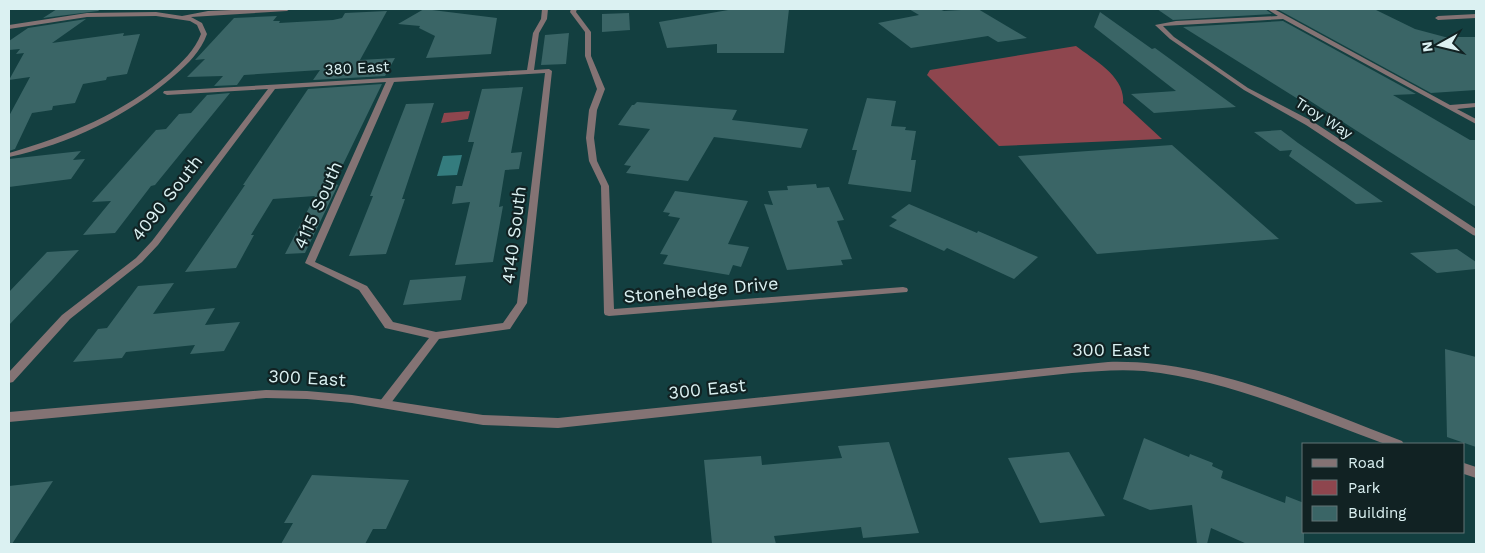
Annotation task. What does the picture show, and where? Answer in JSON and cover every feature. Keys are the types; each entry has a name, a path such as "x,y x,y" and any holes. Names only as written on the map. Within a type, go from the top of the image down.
{"street":[{"path":"9,27 87,15 128,13 182,17 208,13 287,9"},
{"path":"530,72 536,33 544,19 545,9"},
{"name":"Stonehedge Drive","path":"574,9 573,12 588,32 588,56 601,88 593,110 590,138 593,161 605,186 609,313 903,290"},
{"path":"1270,9 1476,122"},
{"path":"1438,18 1476,16"},
{"path":"9,155 48,143 91,126 130,107 151,92 194,52 203,40 204,34 200,24 182,17"},
{"name":"Troy Way","path":"1283,17 1176,23 1158,26 1172,38 1246,89 1309,123 1476,233"},
{"name":"380 East","path":"167,93 548,71"},
{"name":"4140 South","path":"436,336 506,326 522,303 548,71"},
{"name":"4115 South","path":"391,80 310,263 363,288 381,311 389,325 436,336"},
{"name":"4090 South","path":"9,379 66,317 88,297 139,260 155,243 273,87"},
{"path":"1448,107 1476,104"},
{"path":"384,404 436,336"},
{"name":"300 East","path":"9,417 266,394 307,395 384,404 483,420 558,423 1072,369 1144,367 1184,372 1248,390 1395,443"}],"green space":[{"path":"1076,46 1100,63 1114,77 1123,94 1123,103 1162,139 999,146 927,75 930,70"},
{"path":"470,111 468,119 441,123 444,113"}],"water":[{"path":"462,155 457,175 437,176 443,156"}],"building":[{"path":"57,9 101,9 98,11 43,18"},
{"path":"424,9 497,18 491,54 426,58 435,36 419,28 420,26 398,24"},
{"path":"734,9 789,9 784,53 717,53 717,44 667,48 659,22"},
{"path":"909,9 939,9 944,11 978,9 1027,38 998,42 988,36 911,48 878,23 919,15"},
{"path":"1157,9 1265,9 1272,14 1173,20"},
{"path":"1277,9 1374,9 1415,29 1445,37 1476,37 1476,90 1431,93"},
{"path":"387,11 360,60 395,58 385,76 313,80 320,70 244,75 237,85 214,86 223,76 187,77 205,59 195,60 234,18 277,16 273,21 280,21 279,23 333,20 342,18 345,13"},
{"path":"1100,12 1152,49 1155,48 1236,107 1154,113 1131,94 1176,91 1094,27"},
{"path":"629,13 630,30 602,32 602,14"},
{"path":"86,19 52,43 124,33 123,36 140,34 127,74 107,77 106,80 83,84 75,103 53,106 52,110 32,113 15,149 9,151 9,116 30,77 9,80 24,53 16,54 20,49 9,50 9,41 28,28"},
{"path":"1283,21 1416,94 1393,95 1470,140 1476,140 1476,207 1307,99 1298,99 1183,27"},
{"path":"569,33 566,64 541,65 545,35"},
{"path":"382,84 334,183 338,185 305,253 285,254 315,196 273,199 251,235 254,235 236,268 185,272 308,89"},
{"path":"523,87 511,153 522,152 519,169 505,170 499,207 503,206 493,262 455,265 470,202 452,204 456,186 462,186 474,142 468,142 482,89"},
{"path":"230,93 155,185 151,186 115,233 83,235 111,201 92,202 156,130 166,129 179,114 191,113 207,95"},
{"path":"867,98 896,101 891,126 906,127 905,130 916,131 911,160 916,160 911,192 848,184 857,150 852,150"},
{"path":"637,102 737,110 732,120 808,129 801,148 714,137 688,181 626,173 631,166 624,165 650,129 618,125 632,105"},
{"path":"434,103 386,254 349,256 406,104"},
{"path":"1281,130 1383,202 1356,204 1289,156 1292,150 1280,151 1254,132"},
{"path":"1172,145 1279,239 1097,254 1018,156"},
{"path":"81,151 73,160 85,159 71,179 9,187 9,159"},
{"path":"816,184 817,188 829,187 844,220 837,221 852,259 841,260 843,265 787,270 764,204 773,205 768,191 788,190 787,186"},
{"path":"675,191 748,201 728,244 749,247 741,267 733,265 729,275 663,264 668,255 660,254 680,218 668,216 670,213 663,212"},
{"path":"909,204 1038,257 1014,279 947,248 944,251 889,226 897,220 891,217"},
{"path":"1457,249 1476,262 1476,269 1437,273 1410,253"},
{"path":"79,250 9,325 9,292 47,252"},
{"path":"466,276 461,300 403,305 410,280"},
{"path":"174,283 153,314 215,308 205,325 240,322 224,351 190,354 195,345 126,352 122,358 73,362 98,329 107,328 138,286"},
{"path":"1445,349 1476,357 1476,447 1447,437"},
{"path":"1144,438 1189,457 1190,454 1213,463 1212,466 1223,471 1221,478 1285,503 1286,496 1302,502 1304,544 1247,544 1211,528 1207,544 1197,544 1192,505 1150,510 1123,499"},
{"path":"889,442 919,533 863,538 861,527 774,536 776,544 712,544 704,460 761,456 762,465 842,458 838,446"},
{"path":"1069,452 1105,516 1040,523 1008,458"},
{"path":"312,475 409,480 386,529 373,529 365,544 281,544 293,523 284,523"},
{"path":"53,481 12,544 9,544 9,486"}]}
